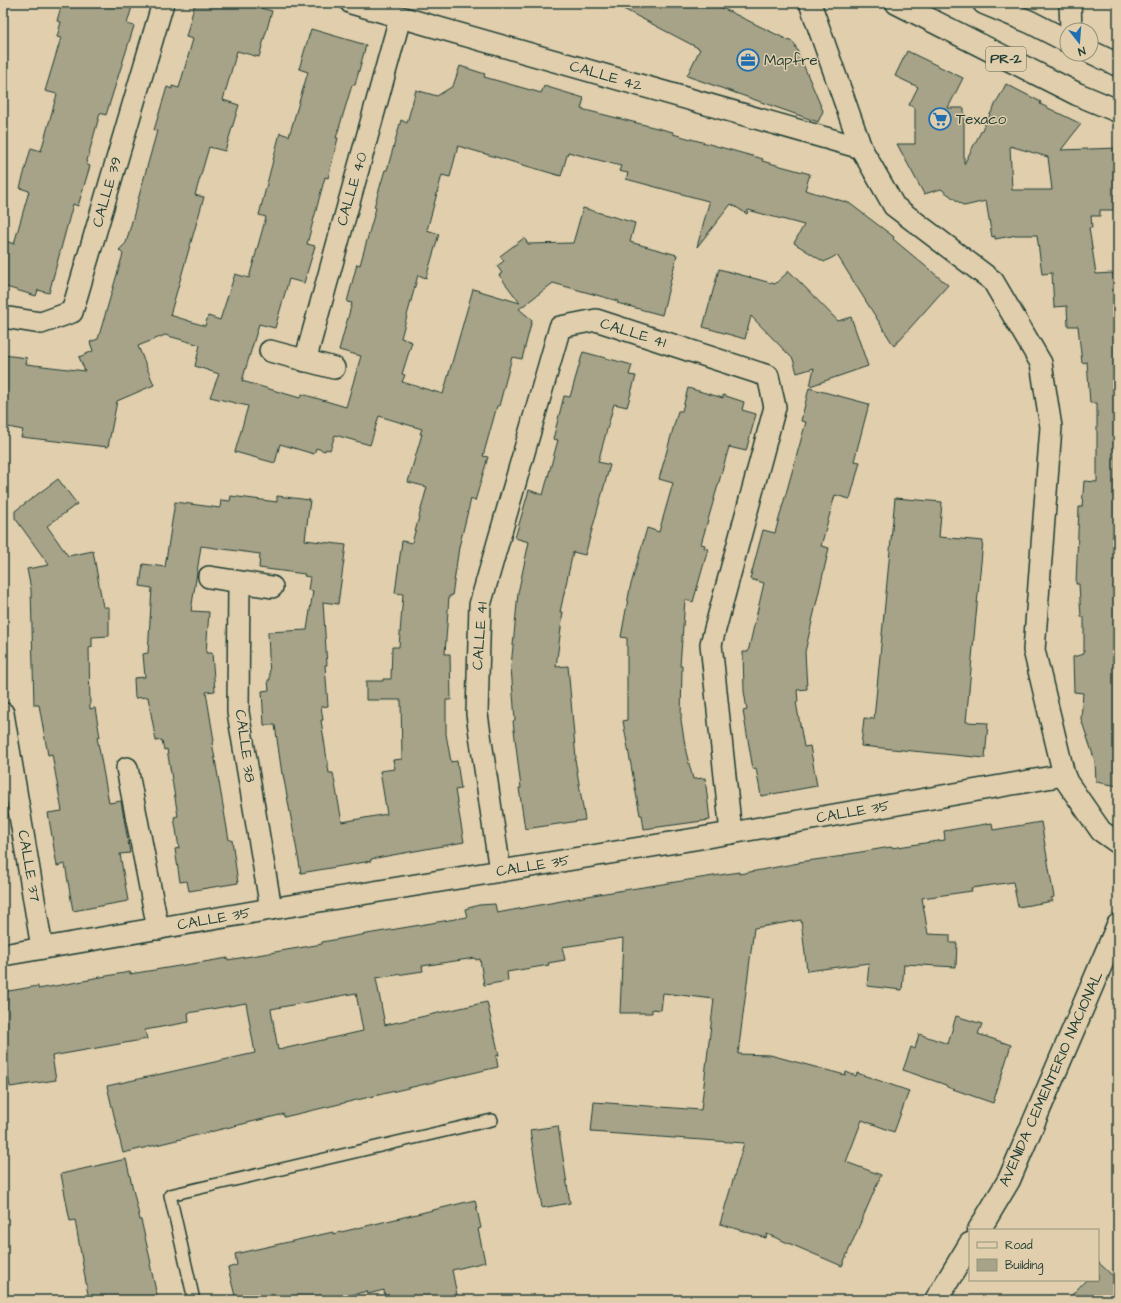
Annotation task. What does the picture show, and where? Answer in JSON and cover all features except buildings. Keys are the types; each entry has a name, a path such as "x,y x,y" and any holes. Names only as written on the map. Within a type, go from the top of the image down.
{"street":[{"name":"CALLE 39","path":"3,317 41,323 72,312 163,3"},
{"name":"CALLE 42","path":"351,3 861,148"},
{"path":"810,3 861,148 894,206 993,281 1041,362 1051,427 1034,650 1064,775 1067,782 1101,831 1118,843"},
{"name":"PR-2","path":"897,3 1077,94 1118,111"},
{"path":"984,3 1059,36"},
{"path":"1070,3 1070,22"},
{"name":"CALLE 40","path":"305,360 400,18"},
{"path":"1099,56 1118,65"},
{"name":"CALLE 41","path":"500,871 476,714 480,606 560,327 596,320 768,376 775,407 712,644 732,833"},
{"path":"270,351 334,368"},
{"path":"209,577 272,587"},
{"name":"CALLE 38","path":"239,582 238,712 271,909"},
{"name":"CALLE 37","path":"3,713 42,948"},
{"path":"127,768 158,929"},
{"name":"CALLE 35","path":"3,954 732,833 1064,775"},
{"name":"AVENIDA CEMENTERIO NACIONAL","path":"980,1229 1009,1180 1118,925"},
{"path":"936,1300 969,1246"}],"lane":[{"path":"194,1300 170,1195 492,1120"}],"place":[{"name":"Mapfre","path":"748,60"},
{"name":"Texaco","path":"940,119"}]}
